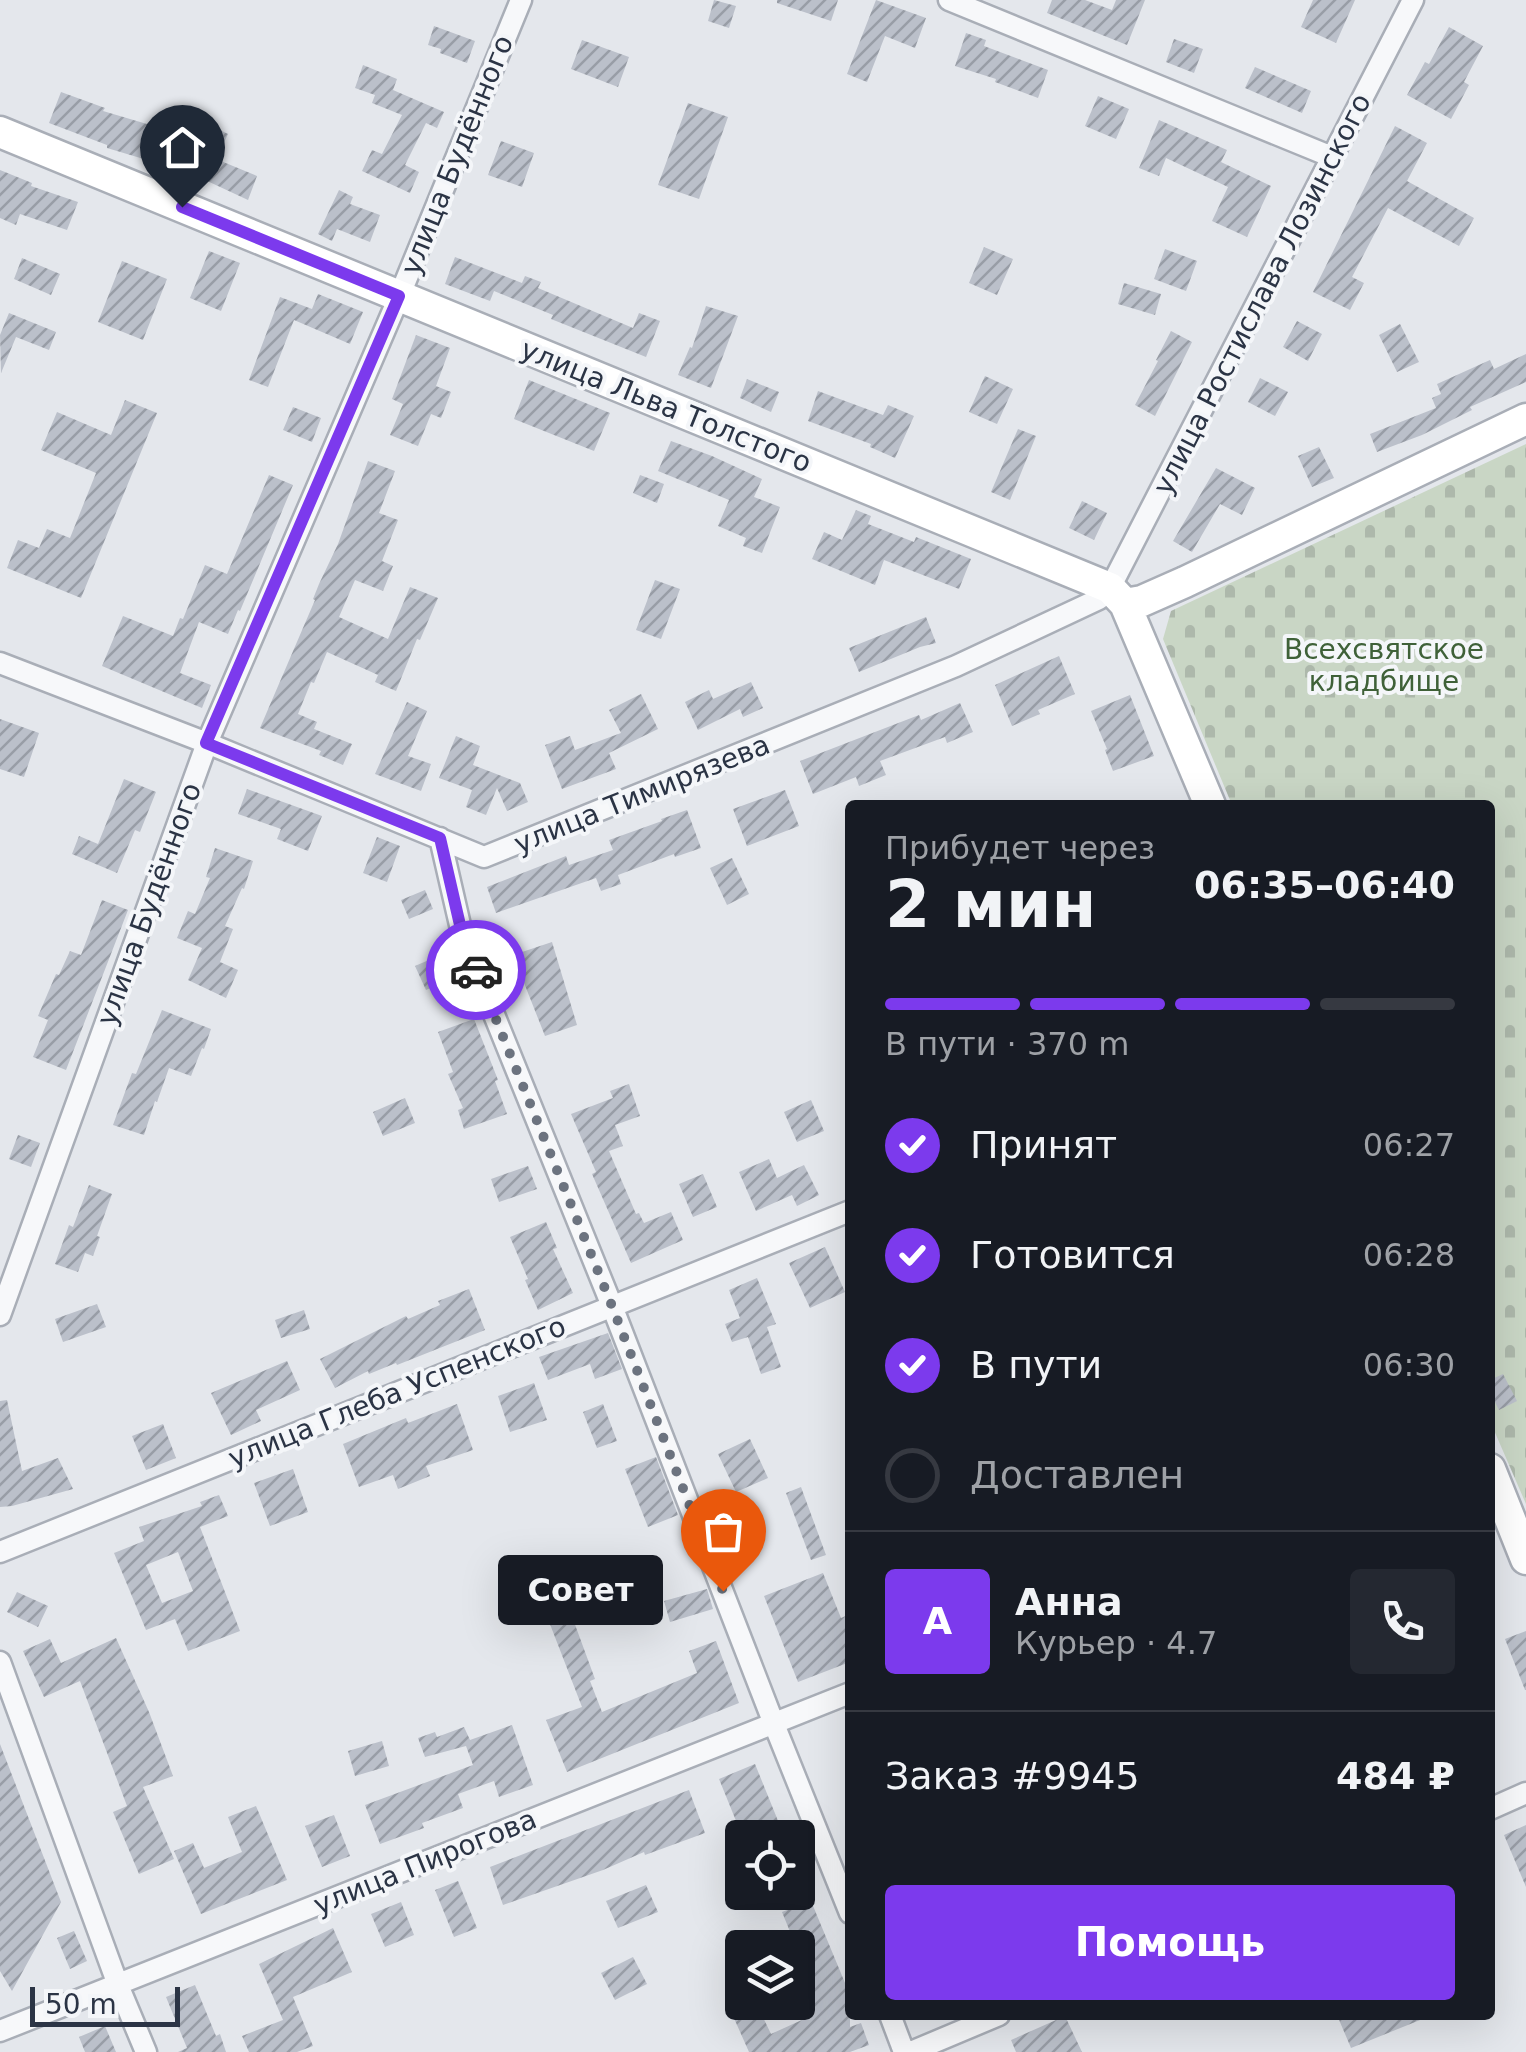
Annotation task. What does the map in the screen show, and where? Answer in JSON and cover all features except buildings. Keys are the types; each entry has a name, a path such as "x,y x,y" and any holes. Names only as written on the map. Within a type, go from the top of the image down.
{"street":[{"name":"улица Будённого","path":"0,1315 206,743 399,296 521,0"},
{"path":"950,0 1332,158"},
{"name":"улица Ростислава Лозинского","path":"1117,596 1413,0"},
{"name":"улица Льва Толстого","path":"0,132 1117,596"},
{"name":"улица Тимирязева","path":"0,662 484,857 956,666 1100,598 1117,596 1142,601 1526,419"},
{"path":"1117,596 1208,800"},
{"path":"440,838 463,938 845,1901"},
{"name":"улица Глеба Успенского","path":"0,1552 845,1213"},
{"path":"1495,1482 1526,1559"},
{"path":"0,1662 146,2052"},
{"name":"улица Пирогова","path":"0,2031 845,1695"},
{"path":"1495,1806 1526,1794"},
{"path":"892,2020 908,2052 987,2020"}],"green space":[{"name":"Всехсвятское кладбище","path":"1526,444 1526,1504 1495,1433 1495,800 1230,800 1163,639 1171,611"}],"way so far":[{"path":"476,970 723,1591"}],"place":[{"name":"Совет","path":"723,1591"}],"route":[{"path":"182,207 399,296 206,743 440,838 463,938 476,970"}]}
